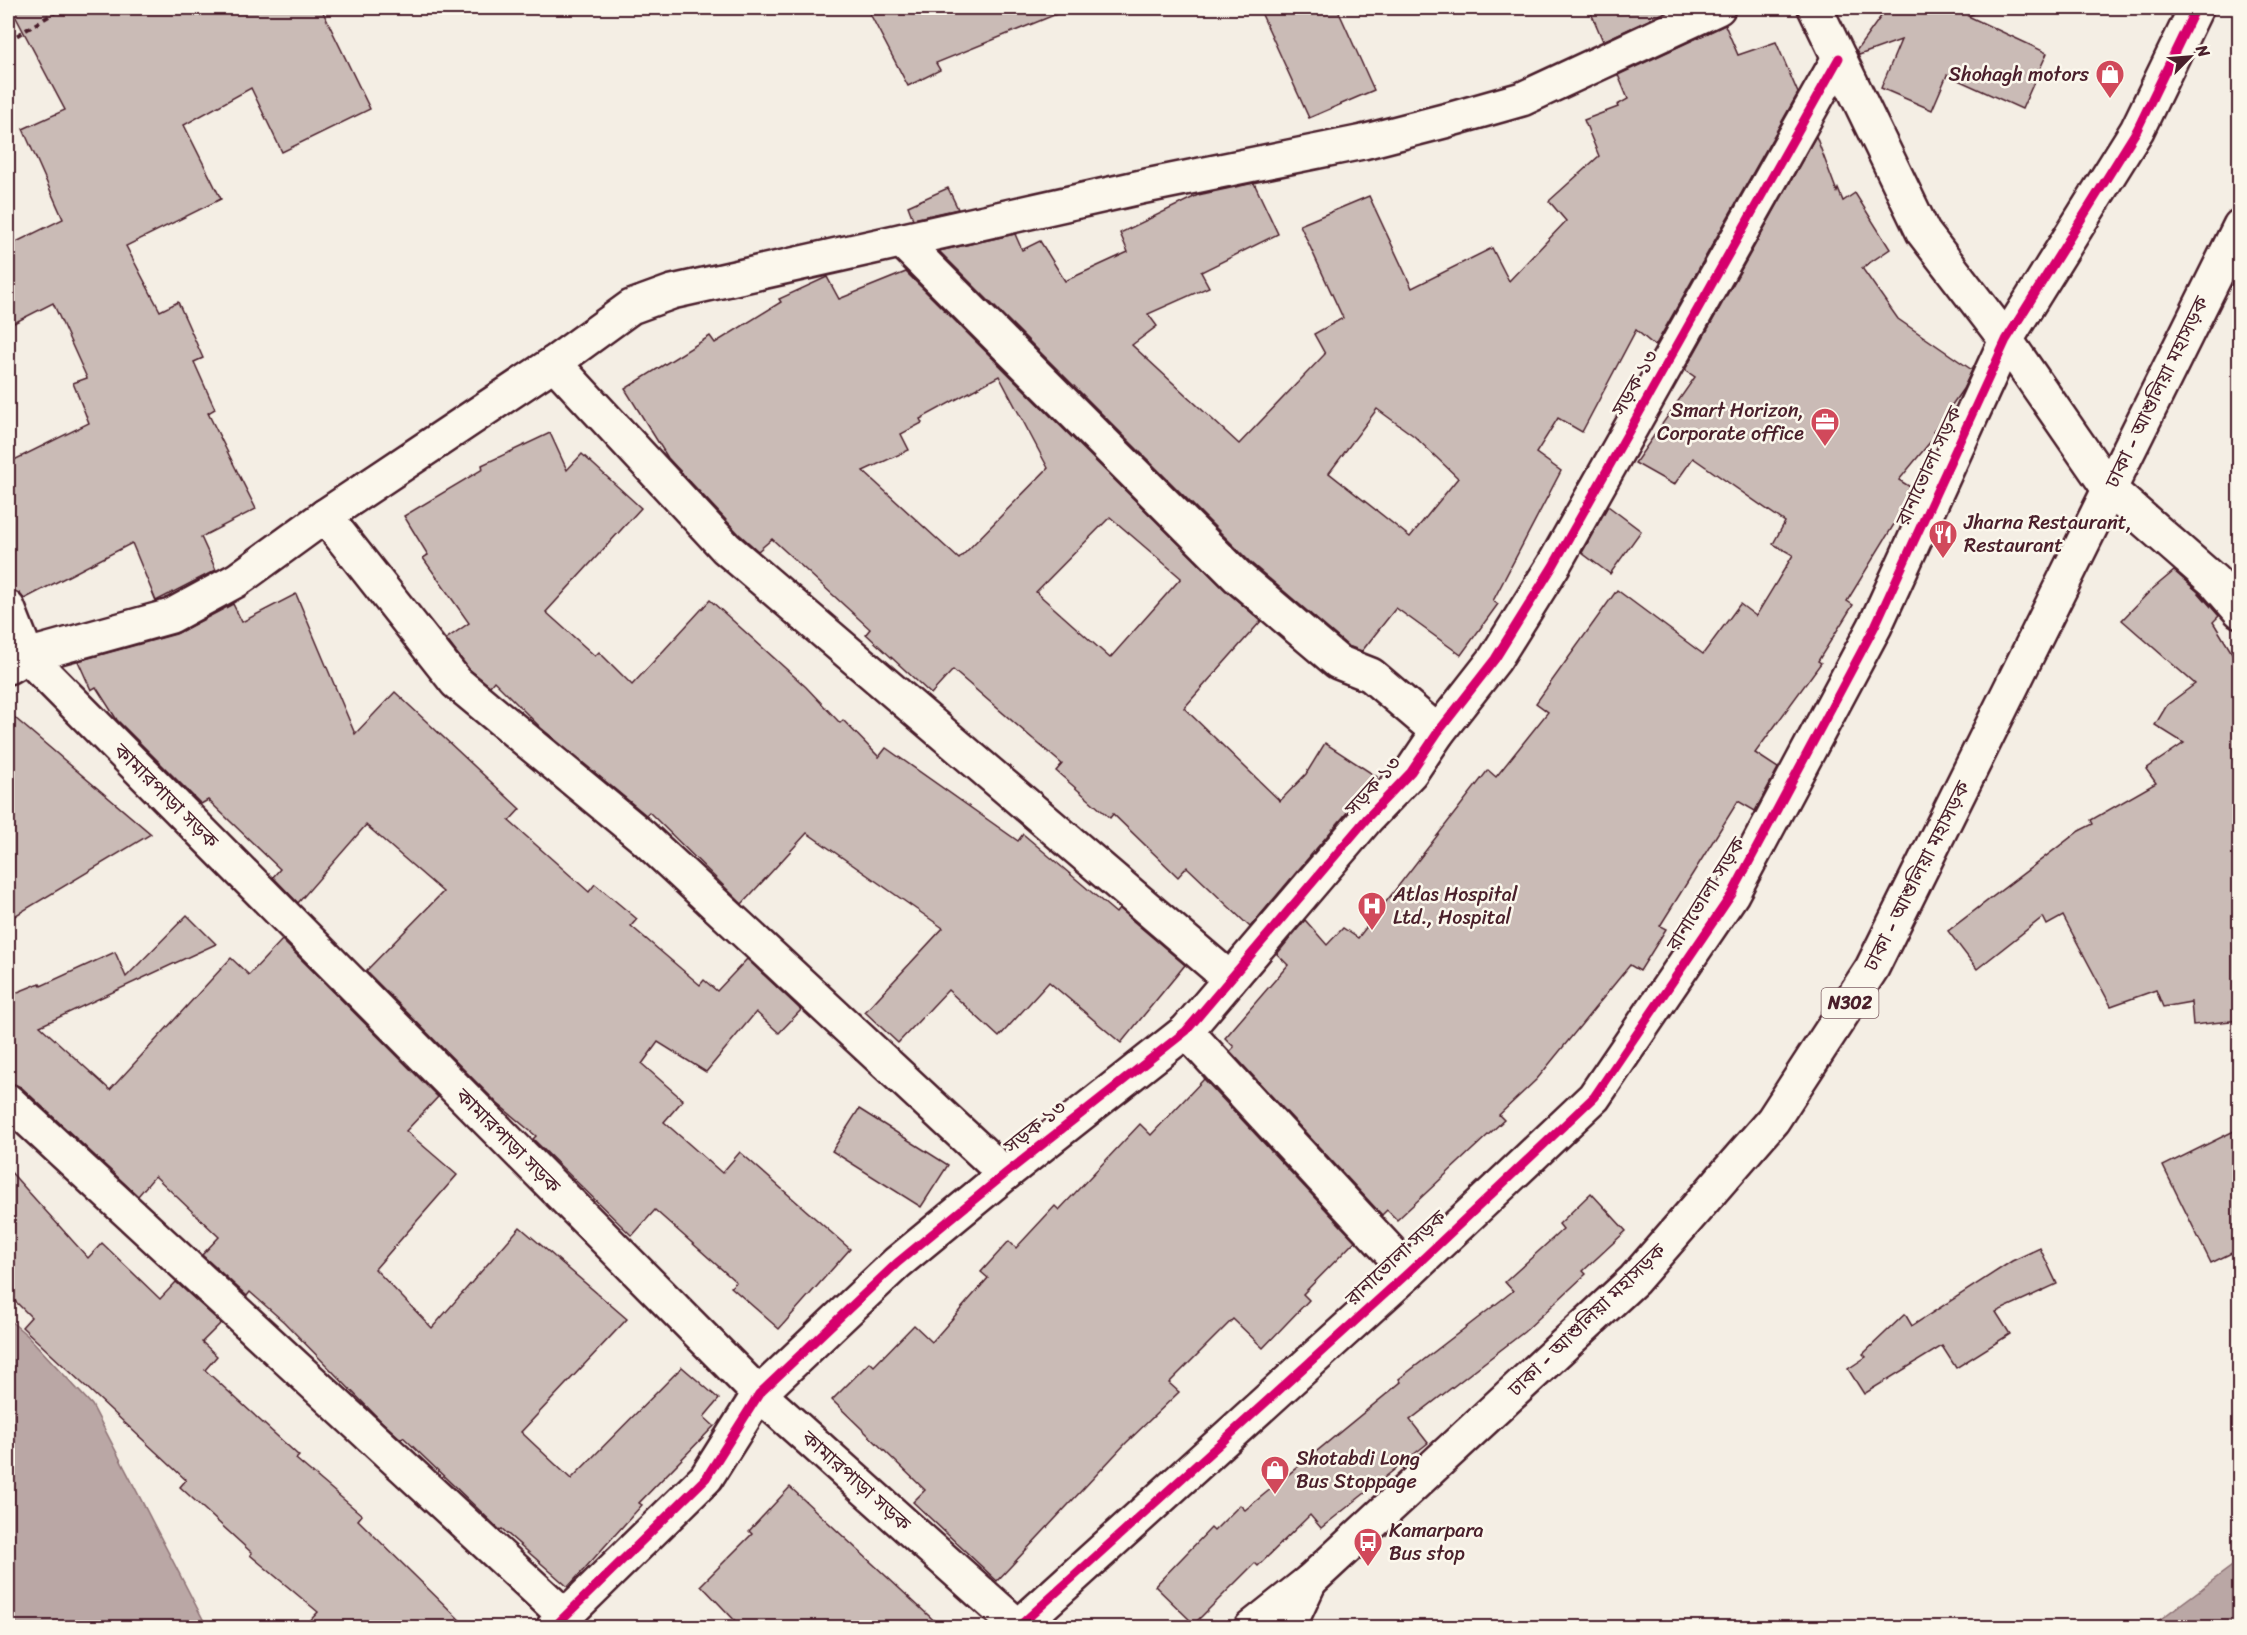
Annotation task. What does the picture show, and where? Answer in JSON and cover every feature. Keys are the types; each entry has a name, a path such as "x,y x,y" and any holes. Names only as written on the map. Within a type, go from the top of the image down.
{"main road":[{"path":"8,608 17,661 171,616 237,580 326,516 554,363 631,308 672,292 1363,142 1522,99 1718,8"},
{"path":"1815,8 1923,232 2006,340 2109,489 2214,581 2240,611"},
{"name":"রানাভোলা সড়ক","path":"1018,1627 1409,1272 1594,1097 1731,894 1875,626 2006,340 2137,130 2196,8"},
{"name":"সড়ক ১৩","path":"559,1622 706,1478 759,1394 897,1263 1186,1031 1368,817 1411,772 1438,732 1495,659 1553,566 1839,58"},
{"name":"ঢাকা - আশুলিয়া মহাসড়ক","path":"1251,1628 1310,1581 1634,1280 1773,1120 1872,968 2240,226"},
{"path":"902,241 1238,577 1338,662 1371,675 1438,732"},
{"path":"554,363 726,548 1230,979"},
{"path":"326,516 456,682 643,837 1005,1174"},
{"name":"কামারপাড়া সড়ক","path":"17,661 759,1394 1018,1627"},
{"path":"1186,1031 1409,1272"},
{"path":"8,1101 559,1622"},
{"path":"1288,1628 1310,1581"}],"path":[{"path":"8,41 62,8"}],"shaded area":[{"path":"8,1319 28,1336 92,1405 207,1627 8,1627"},
{"path":"2239,1561 2239,1627 2150,1627"}],"building":[{"path":"11,8 321,8 370,109 282,152 251,88 184,125 221,199 126,246 160,311 178,302 203,358 194,362 215,409 208,413 256,509 201,537 216,570 156,601 132,543 24,599 19,593 8,590 8,463 89,423 73,383 87,378 53,303 8,326 8,246 63,219 23,129 65,110"},
{"path":"867,8 1069,9 936,63 940,70 908,86"},
{"path":"1259,8 1337,8 1374,90 1309,118"},
{"path":"1589,8 1675,8 1603,41"},
{"path":"1887,8 1978,8 1978,12 1968,16 2047,53 2022,109 1947,75 1932,110 1881,88 1901,40 1859,55 1856,51"},
{"path":"1725,25 1738,55 1776,42 1798,93 1655,346 1636,330 1582,432 1558,418 1536,453 1561,471 1493,601 1498,604 1461,655 1396,608 1362,651 1348,646 1251,563 939,251 1015,234 1022,250 1040,241 1065,281 1128,252 1120,233 1198,195 1254,183 1278,234 1201,272 1209,287 1148,314 1157,326 1132,345 1239,444 1325,354 1314,334 1343,318 1300,225 1369,196 1412,288 1492,248 1509,281 1566,221 1549,201 1599,156 1584,120 1618,107 1617,105 1628,99 1618,75","holes":["1377,409 1414,436 1458,478 1410,537 1329,473"]},
{"path":"1816,136 1837,192 1838,189 1843,201 1855,193 1890,249 1862,268 1898,319 1972,370 1963,389 1933,432 1936,435 1899,480 1915,490 1847,601 1853,605 1818,661 1821,663 1755,753 1778,768 1755,811 1738,801 1660,926 1666,929 1640,971 1630,965 1537,1079 1499,1115 1504,1120 1397,1220 1387,1210 1382,1215 1230,1051 1234,1047 1225,1038 1288,965 1277,954 1305,920 1327,945 1343,928 1358,938 1488,770 1496,777 1548,712 1536,703 1617,590 1703,654 1740,604 1756,616 1793,555 1773,544 1785,522 1693,458 1674,485 1635,463 1695,377 1685,370"},
{"path":"948,188 958,209 913,219 908,206"},
{"path":"906,272 1225,590 1261,621 1184,708 1280,801 1306,774 1325,743 1377,777 1250,927 1187,867 1178,877 1113,814 1110,818 1056,771 1062,764 953,670 931,694 866,634 870,629 772,539 758,551 739,534 668,458 625,389 710,336 715,343 781,302 779,299 827,277 839,299","holes":["999,376 1048,468 959,559 863,471 909,450 901,434 922,423 920,419","1110,517 1181,578 1110,658 1036,592"]},
{"path":"550,433 567,470 582,454 641,508 546,612 595,656 599,652 632,685 710,600 806,687 840,723 843,720 879,757 886,748 1018,841 1023,834 1116,913 1119,909 1185,965 1121,1043 1049,982 999,1037 948,990 898,1043 865,1012 943,928 807,833 742,904 649,812 646,815 541,728 494,681 490,686 469,669 446,639 469,623 423,558 428,555 404,516 483,469 482,465"},
{"path":"1608,506 1641,531 1610,574 1582,553"},
{"path":"2174,571 2198,592 2219,616 2213,622 2240,666 2240,1020 2193,1025 2191,1002 2163,1007 2156,990 2111,1006 2063,916 2047,925 2043,917 1977,969 1948,931 2079,831 2093,824 2091,820 2156,783 2146,769 2184,743 2155,725 2167,705 2195,684 2122,620 2150,591"},
{"path":"296,594 355,734 395,692 520,809 509,821 589,892 595,884 637,919 631,926 700,985 704,980 717,991 747,959 801,1010 779,1033 756,1012 706,1072 658,1042 642,1064 683,1100 664,1122 722,1173 740,1152 850,1249 779,1329 731,1287 736,1282 655,1210 632,1236 533,1139 536,1136 498,1104 366,971 443,892 366,825 298,903 273,877 280,869 208,800 201,804 117,720 96,687 91,690 78,661 176,634 233,604 242,622"},
{"path":"8,712 151,834 8,920"},
{"path":"187,915 216,944 40,1026 110,1090 231,958 249,975 282,940 438,1097 406,1131 457,1175 375,1269 432,1328 520,1227 627,1319 521,1432 571,1479 682,1367 719,1399 704,1417 714,1426 639,1503 642,1505 568,1587 502,1529 500,1530 403,1437 401,1439 382,1422 284,1322 250,1292 247,1296 202,1255 219,1237 155,1176 138,1196 21,1087 8,1083 8,996 40,983 41,986 115,952 126,977"},
{"path":"1204,1079 1355,1241 1303,1294 1309,1300 1263,1348 1233,1319 1169,1383 1179,1392 1126,1443 997,1581 913,1502 925,1490 832,1400 870,1362 874,1366 914,1325 932,1342 988,1278 981,1272 1009,1241 1016,1248 1055,1206 1059,1210 1140,1124 1151,1135"},
{"path":"859,1109 948,1165 921,1207 832,1151"},
{"path":"2240,1128 2240,1249 2211,1263 2163,1166"},
{"path":"8,1169 88,1258 102,1243 160,1299 176,1282 221,1323 202,1342 217,1356 205,1370 299,1456 296,1459 362,1515 358,1520 468,1628 303,1628 318,1612 250,1555 252,1553 180,1487 186,1480 22,1327 31,1317 8,1294"},
{"path":"1591,1193 1626,1231 1583,1271 1586,1274 1524,1332 1410,1420 1428,1443 1321,1528 1310,1515 1258,1566 1255,1563 1194,1624 1155,1586 1211,1528 1214,1531 1240,1505 1245,1510 1401,1382 1399,1379 1513,1291 1505,1282 1563,1229 1559,1224"},
{"path":"2040,1248 2057,1284 1996,1312 2010,1334 1956,1368 1942,1346 1864,1394 1848,1369 1866,1357 1863,1354 1905,1314 1912,1326 2012,1261"},
{"path":"790,1487 942,1628 742,1628 701,1585 752,1534 749,1531"}],"cycle path":[{"path":"1017,1628 1409,1272 1594,1097 1732,894 1875,626 2006,340 2137,130 2196,8"},
{"path":"553,1628 706,1478 759,1394 897,1263 1186,1031 1368,817 1411,772 1438,732 1495,659 1553,566 1839,58"}],"place":[{"name":"Shohagh motors","path":"2110,100"},
{"name":"Smart Horizon, Corporate office","path":"1825,448"},
{"name":"Jharna Restaurant, Restaurant","path":"1943,560"},
{"name":"Atlas Hospital Ltd., Hospital","path":"1372,932"},
{"name":"Shotabdi Long Bus Stoppage","path":"1275,1496"},
{"name":"Kamarpara Bus stop","path":"1368,1568"}]}
